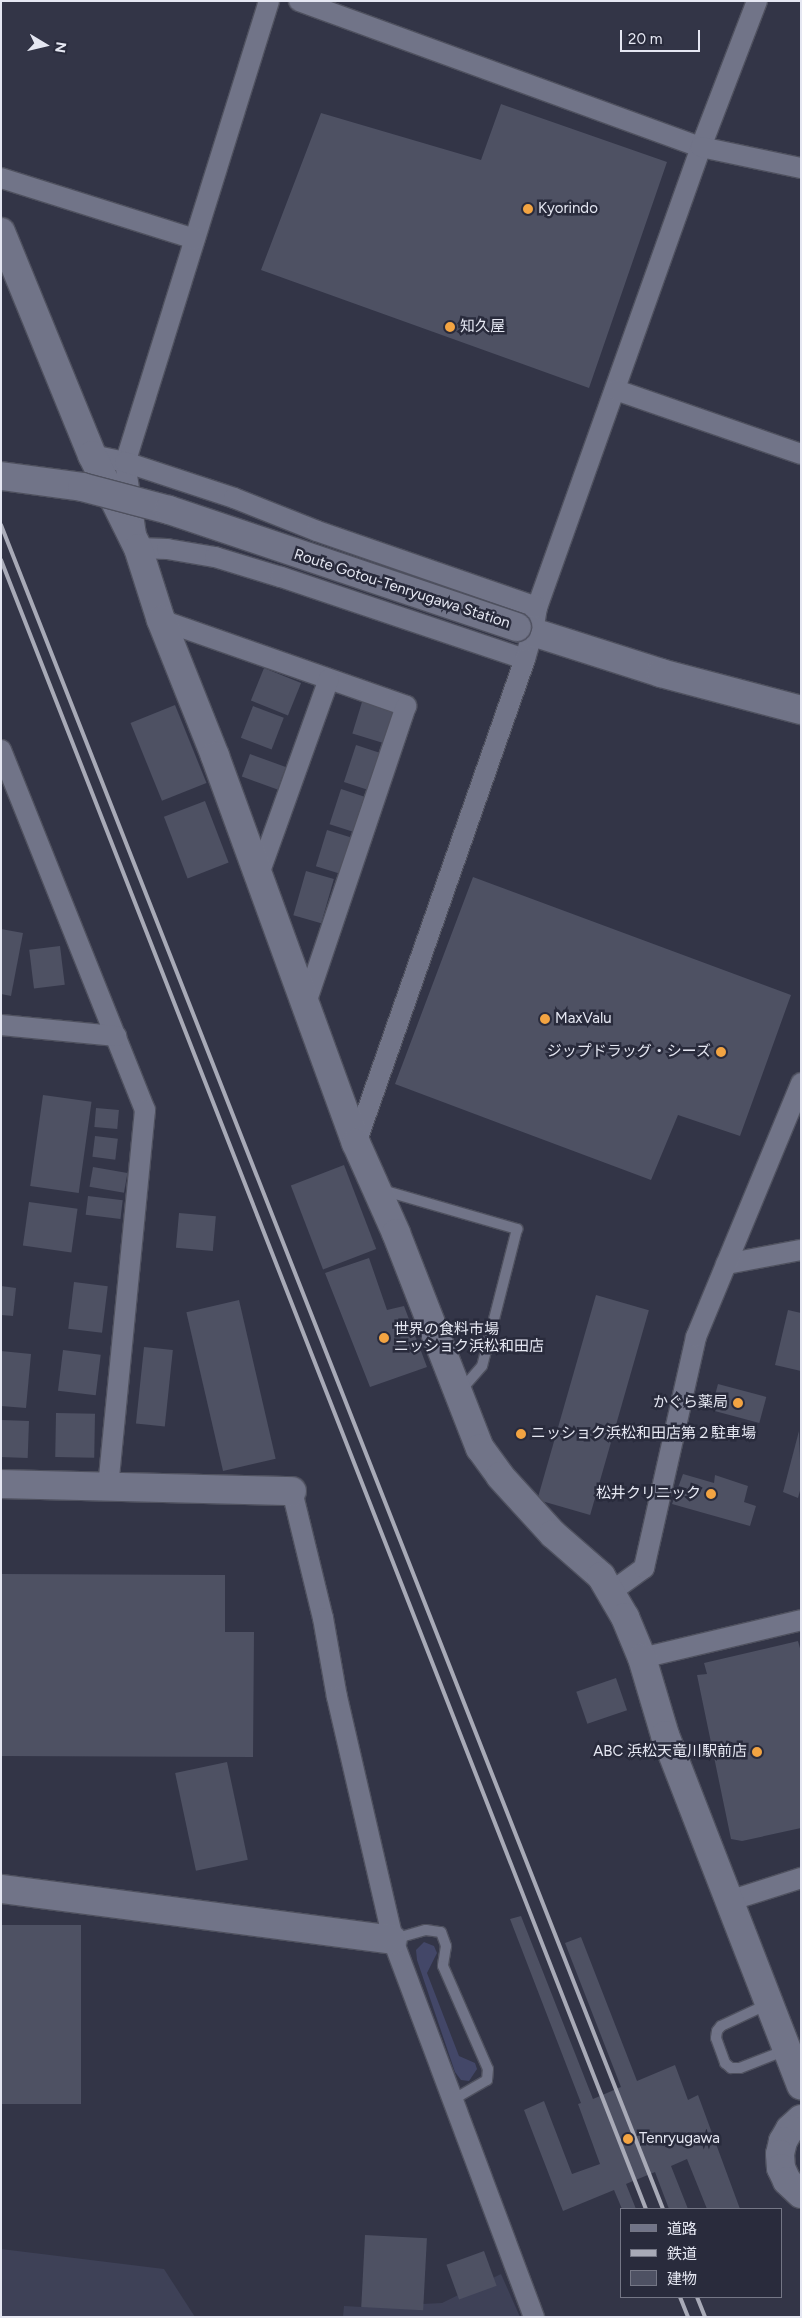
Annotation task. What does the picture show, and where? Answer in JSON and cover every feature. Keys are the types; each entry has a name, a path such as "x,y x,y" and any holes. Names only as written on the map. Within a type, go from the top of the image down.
{"street":[{"path":"138,548 125,462 269,1"},
{"path":"299,1 701,147 801,168"},
{"path":"356,1143 525,659 529,621 616,390 701,147 757,1"},
{"path":"1,178 195,239"},
{"path":"1,232 92,455 138,548 161,620 215,756 356,1143 396,1232 480,1448 500,1476 553,1534 601,1576 611,1592 642,1658 665,1735 801,2086"},
{"path":"616,390 801,454"},
{"path":"92,455 125,462 234,498 529,621"},
{"name":"Route Gotou-Tenryugawa Station","path":"1,476 82,487 169,510 529,621 662,674 801,710"},
{"path":"138,548 167,549 215,557 281,577 525,659"},
{"path":"161,620 406,706 306,1004"},
{"path":"258,877 329,679"},
{"path":"1,750 145,1110 108,1488"},
{"path":"1,1025 116,1036"},
{"path":"611,1592 644,1568 696,1337 801,1083"},
{"path":"726,1264 801,1250"},
{"path":"1,1484 292,1491 323,1618 341,1717 392,1940 534,2317"},
{"path":"642,1658 801,1620"},
{"path":"729,1901 801,1878"},
{"path":"1,1889 392,1940"},
{"path":"801,2119 790,2129 783,2141 780,2154 781,2168 787,2181 801,2194"}],"lane":[{"path":"376,1189 517,1229 482,1366 458,1392"},
{"path":"392,1940 426,1930 441,1932 446,1946 443,1966 488,2070 487,2080 453,2100"},
{"path":"769,2003 721,2026 717,2030 716,2038 726,2063 731,2068 740,2068 787,2050"}],"shaded area":[{"path":"424,1942 434,1946 437,1953 427,1973 459,2056 475,2063 477,2069 469,2081 461,2080 455,2072 417,1960 416,1950"},
{"path":"1,2249 164,2269 195,2317 1,2317"},
{"path":"501,2274 520,2317 343,2317 344,2306 362,2307 442,2303"}],"building":[{"path":"501,104 667,162 589,388 261,270 321,113 481,160"},
{"path":"264,668 301,683 288,715 251,700"},
{"path":"362,702 395,712 385,743 352,734"},
{"path":"175,705 206,783 162,801 130,723"},
{"path":"253,706 284,718 272,750 241,738"},
{"path":"356,745 383,754 371,791 344,782"},
{"path":"250,754 286,767 277,790 242,777"},
{"path":"341,789 368,798 356,833 330,824"},
{"path":"205,801 229,863 188,878 164,817"},
{"path":"327,830 353,838 342,874 316,866"},
{"path":"306,871 334,879 321,923 293,915"},
{"path":"473,877 791,995 740,1136 678,1115 651,1180 395,1084"},
{"path":"1,929 23,933 11,996 1,994"},
{"path":"60,946 65,985 34,988 29,950"},
{"path":"43,1095 92,1102 79,1193 30,1186"},
{"path":"96,1108 119,1110 117,1129 94,1127"},
{"path":"95,1136 118,1139 115,1160 92,1157"},
{"path":"344,1165 376,1249 323,1269 291,1185"},
{"path":"93,1167 127,1173 124,1193 90,1187"},
{"path":"88,1196 123,1200 120,1219 86,1215"},
{"path":"29,1202 78,1209 71,1252 23,1246"},
{"path":"179,1213 216,1216 213,1251 176,1248"},
{"name":"世界の食料市場 ニッショク浜松和田店","path":"369,1258 387,1310 404,1306 427,1367 370,1387 325,1273"},
{"path":"74,1282 108,1286 102,1333 68,1329"},
{"path":"1,1286 16,1288 13,1316 1,1315"},
{"path":"596,1295 649,1310 590,1515 537,1500"},
{"path":"239,1300 276,1459 223,1471 186,1312"},
{"path":"788,1310 801,1313 801,1371 775,1365"},
{"path":"144,1347 173,1350 165,1427 136,1424"},
{"path":"63,1350 101,1355 96,1395 58,1391"},
{"path":"1,1351 31,1354 26,1408 1,1406"},
{"name":"かぐら薬局","path":"718,1384 766,1397 759,1423 711,1410"},
{"path":"56,1413 95,1414 94,1458 55,1457"},
{"path":"1,1420 29,1421 28,1458 1,1457"},
{"path":"799,1431 801,1487 798,1498 783,1492"},
{"name":"松井クリニック","path":"683,1474 714,1483 715,1475 748,1486 744,1502 756,1506 750,1526 672,1504"},
{"path":"1,1574 225,1575 225,1632 254,1632 253,1757 1,1756"},
{"name":"ABC 浜松天竜川駅前店","path":"798,1641 801,1652 801,1828 742,1841 731,1839 697,1675 707,1674 704,1663"},
{"path":"616,1678 627,1710 587,1724 576,1692"},
{"path":"227,1762 248,1860 196,1871 175,1773"},
{"path":"521,1916 593,2099 621,2087 565,1943 581,1937 637,2081 675,2065 688,2100 698,2095 740,2208 707,2208 687,2159 671,2166 688,2208 669,2208 655,2172 626,2184 636,2208 622,2208 614,2190 563,2211 524,2110 544,2101 572,2174 600,2164 578,2104 581,2103 510,1919"},
{"path":"1,1925 81,1925 81,2104 1,2104"},
{"path":"365,2235 427,2238 423,2310 361,2307"},
{"path":"484,2251 497,2286 459,2299 446,2265"}],"railway":[{"path":"1,525 663,2208"},
{"path":"1,560 646,2208"},
{"path":"680,2298 688,2317"},
{"path":"697,2298 705,2317"}],"place":[{"name":"Kyorindo","path":"528,209"},
{"name":"知久屋","path":"450,327"},
{"name":"MaxValu","path":"545,1019"},
{"name":"ジップドラッグ・シーズ","path":"721,1052"},
{"name":"世界の食料市場 ニッショク浜松和田店","path":"384,1338"},
{"name":"かぐら薬局","path":"738,1403"},
{"name":"ニッショク浜松和田店第２駐車場","path":"521,1434"},
{"name":"松井クリニック","path":"711,1494"},
{"name":"ABC 浜松天竜川駅前店","path":"757,1752"},
{"name":"Tenryugawa","path":"628,2139"}]}
